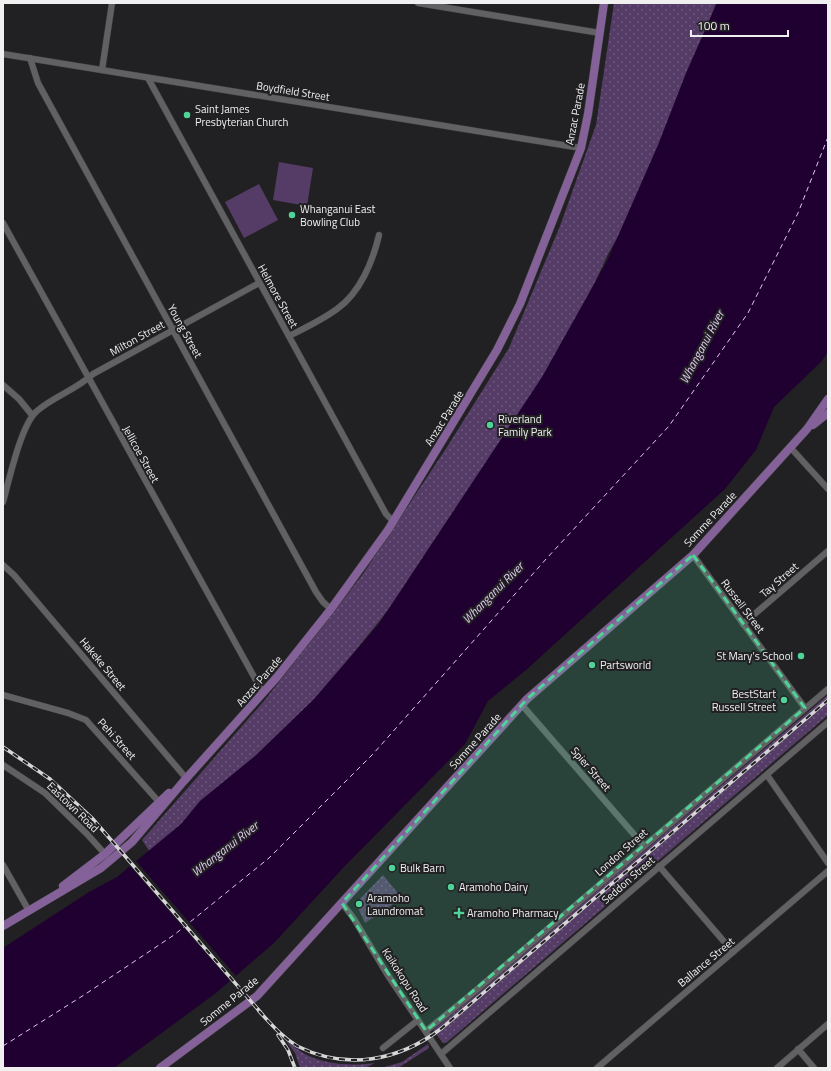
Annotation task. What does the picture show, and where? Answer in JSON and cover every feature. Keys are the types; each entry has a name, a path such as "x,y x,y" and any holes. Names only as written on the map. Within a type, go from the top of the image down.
{"main road":[{"name":"Anzac Parade","path":"42,902 84,879 115,858 132,842 184,780 298,652 394,522 497,350 520,304 581,148 588,114 604,3"},
{"name":"Somme Parade","path":"160,1068 257,996 522,705 693,555 807,429 828,400"},
{"name":"Somme Parade","path":"807,429 828,413"},
{"name":"Anzac Parade","path":"3,926 42,902 105,854 184,780"}],"street":[{"path":"102,70 112,3"},
{"path":"418,3 600,33"},
{"name":"Boydfield Street","path":"3,54 581,148"},
{"name":"Young Street","path":"30,58 38,84 316,592 323,602 331,609"},
{"name":"Helmore Street","path":"148,78 386,514 394,522"},
{"name":"Jellicoe Street","path":"3,223 262,694"},
{"path":"289,336 328,315 350,297 375,255 379,235"},
{"name":"Milton Street","path":"32,416 42,406 84,384 93,374 259,283"},
{"path":"3,385 19,398 32,416 23,432 3,502"},
{"path":"790,447 828,489"},
{"name":"Tay Street","path":"743,624 828,552"},
{"name":"Russell Street","path":"693,555 805,708"},
{"name":"Hakeke Street","path":"3,565 14,575 184,780"},
{"name":"London Street","path":"426,1031 473,993 828,689"},
{"name":"Pehi Street","path":"3,695 68,712 86,720 159,802"},
{"name":"Spier Street","path":"522,705 644,846"},
{"name":"Seddon Street","path":"441,1054 828,722"},
{"name":"Eastown Road","path":"3,765 45,792 105,854"},
{"path":"767,775 828,863"},
{"path":"3,865 29,911"},
{"path":"659,866 733,952"},
{"name":"Ballance Street","path":"597,1068 828,872"},
{"name":"Kaikokopu Road","path":"342,903 354,919 387,974 450,1068"},
{"path":"382,1048 418,1020"},
{"path":"777,1068 828,1024"},
{"path":"798,1049 814,1068"}],"highlighted area":[{"path":"693,555 805,708 426,1031 342,903 527,699"}],"shaded area":[{"name":"Riverland Family Park","path":"614,3 716,3 649,183 609,252 577,321 452,523 381,619 302,716 223,790 150,852 142,840 264,701 363,574 447,447 509,348 560,226 596,125"},
{"path":"279,162 313,168 307,206 273,200"},
{"path":"259,184 278,220 244,238 225,202"},
{"path":"828,695 828,715 446,1043 443,1043 433,1030"},
{"path":"383,875 402,898 365,923 358,908 358,901"},
{"path":"286,1041 304,1054 323,1061 340,1064 375,1063 365,1068 300,1068 295,1053"},
{"path":"428,1044 429,1048 398,1068 381,1068 402,1062"}],"water":[{"name":"Whanganui River","path":"717,3 828,3 828,351 822,361 774,407 756,450 725,489 526,670 488,701 465,744 343,868 274,943 216,993 114,1068 3,1068 3,948 89,892 117,877 181,824 200,801 255,756 313,700 378,625 542,377 607,261 658,145 686,73"}],"pier":[{"path":"135,860 237,977 231,982 129,865"}],"ferry route":[{"path":"3,1046 84,995 174,935 269,858 373,754 547,558 669,426 748,313 798,213 828,137"}],"railway":[{"path":"259,1011 272,1025 297,1046 316,1054 335,1058 354,1060 372,1059 390,1055 425,1039 442,1028 828,700"},
{"path":"3,747 50,779 92,818 262,1014"},
{"path":"278,1035 288,1050 295,1068"}],"place":[{"name":"Saint James Presbyterian Church","path":"187,115"},
{"name":"Whanganui East Bowling Club","path":"292,215"},
{"name":"Riverland Family Park","path":"490,425"},
{"name":"St Mary's School","path":"801,656"},
{"name":"Partsworld","path":"592,665"},
{"name":"BestStart Russell Street","path":"784,700"},
{"name":"Bulk Barn","path":"392,868"},
{"name":"Aramoho Dairy","path":"451,887"},
{"name":"Aramoho Laundromat","path":"359,904"},
{"name":"Aramoho Pharmacy","path":"459,913"}]}
